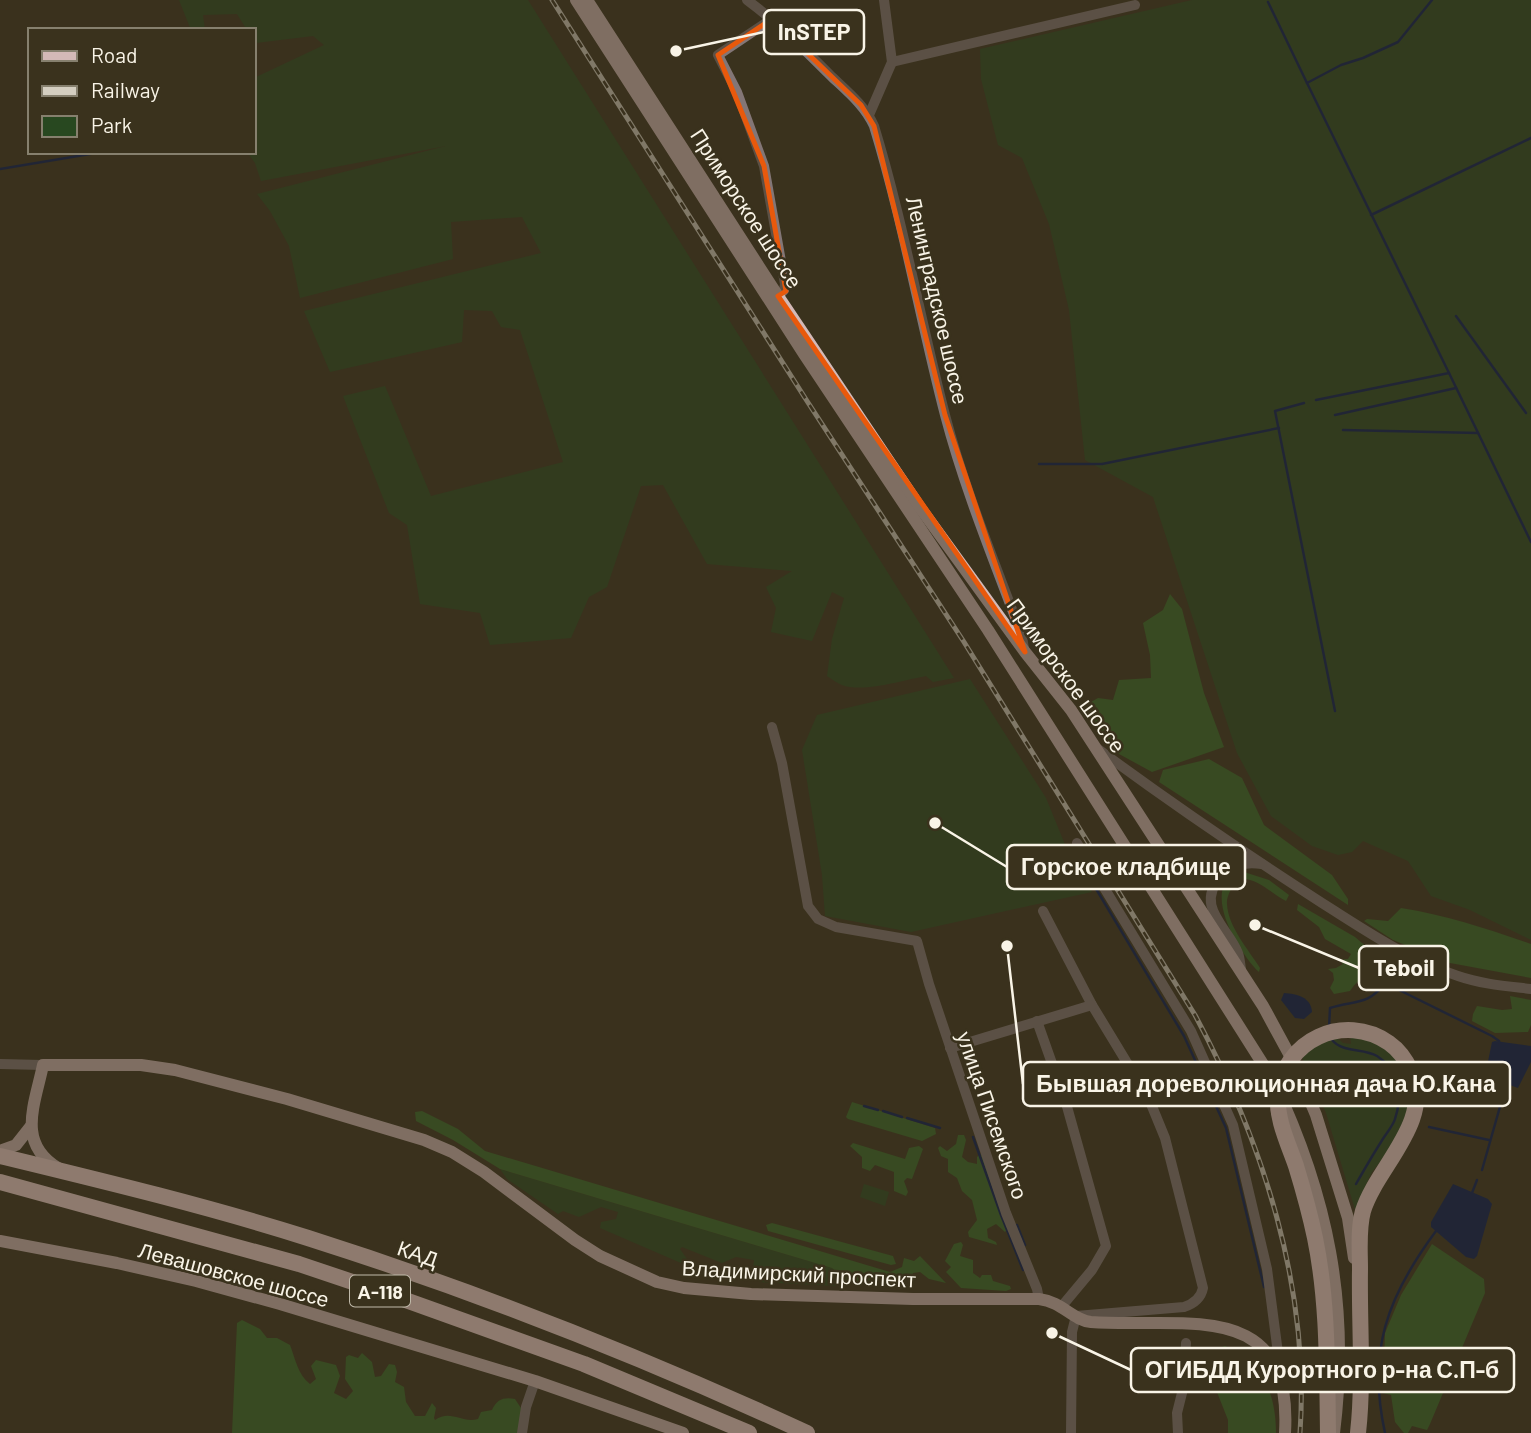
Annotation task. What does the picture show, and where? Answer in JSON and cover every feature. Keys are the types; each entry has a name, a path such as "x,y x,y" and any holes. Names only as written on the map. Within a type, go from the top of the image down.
{"highway":[{"path":"1328,1433 1324,1301 1315,1237 1281,1124 1278,1098 1281,1079 1301,1048 1312,1040 1342,1029 1367,1031 1392,1045 1408,1063 1417,1092 1410,1125 1375,1183 1362,1217 1359,1286"},
{"name":"КАД","path":"0,1154 295,1234 413,1273 631,1355 807,1433"},
{"name":"А-118","path":"0,1182 273,1257 397,1297 584,1364 749,1433"},
{"name":"Приморское шоссе","path":"1358,1433 1361,1394 1359,1286"},
{"path":"1361,1394 1368,1433"}],"main road":[{"name":"Приморское шоссе","path":"576,0 804,354 939,553 1273,1080 1293,1122 1321,1207 1334,1269 1339,1333 1338,1404 1334,1433"},
{"name":"Приморское шоссе","path":"587,0 778,296 921,509 1025,652 1071,709 1241,972 1295,1065 1316,1115 1348,1218 1359,1286"},
{"path":"1046,721 1047,712 1055,705 1071,709"},
{"path":"43,1065 31,1126 37,1150 42,1157 64,1172"},
{"name":"Владимирский проспект","path":"43,1065 141,1065 175,1070 287,1099 424,1140 452,1152 484,1172 600,1256 657,1282 684,1288 751,1294 913,1299 1038,1299 1062,1306 1087,1321 1210,1325 1236,1332 1256,1343 1271,1357 1281,1379"},
{"path":"0,1154 16,1145 31,1126"},
{"name":"Левашовское шоссе","path":"0,1241 196,1281 327,1317 535,1381 683,1433"},
{"path":"1281,1379 1285,1433"}],"street":[{"name":"Ленинградское шоссе","path":"747,0 772,19 869,115 889,176 948,426 972,505 1022,636 1025,652"},
{"path":"869,115 892,62 884,0"},
{"path":"892,62 1135,5"},
{"path":"772,19 718,55 737,92 764,166 785,284 782,294 778,296"},
{"name":"улица Писемского","path":"772,727 782,763 808,906 818,919 836,927 917,941 950,1048 1006,1213 1037,1289 1038,1299"},
{"path":"1093,745 1264,864 1409,956 1479,982 1531,989"},
{"path":"1077,843 1191,1031 1233,1125 1267,1269 1281,1379"},
{"path":"1241,972 1238,953 1213,914 1213,890 1226,871 1243,863 1264,864"},
{"path":"1043,911 1092,1005 1149,1099 1165,1138 1203,1288 1196,1301 1184,1307 1076,1316 1072,1332 1071,1433"},
{"path":"950,1048 1092,1005"},
{"path":"1037,1021 1066,1103 1106,1247 1092,1270 1062,1306"},
{"name":"Владимирский проспект","path":"0,1064 43,1065"},
{"path":"1256,1343 1270,1343 1276,1334"},
{"path":"1178,1433 1177,1413 1183,1389 1186,1343"},
{"path":"522,1433 526,1407 535,1381"}],"highlighted area":[{"path":"772,19 861,105 874,126 945,415 1025,652 778,296 786,291 764,166 718,55"}],"green space":[{"path":"179,0 528,0 954,678 933,682 926,676 861,688 842,685 827,676 832,639 844,598 832,592 812,641 771,632 776,608 766,587 792,571 707,564 663,485 641,486 607,587 589,597 571,638 490,645 480,613 420,604 407,525 389,513 343,396 385,386 431,496 563,462 520,330 501,327 492,311 464,310 462,342 330,372 304,311 541,253 522,217 451,222 453,259 300,298 289,246 270,211 257,194 446,146 261,181 255,163 248,154 256,154 256,77 324,45 313,36 256,43 256,28 246,28 237,14 203,15 205,28 190,28"},
{"path":"1192,0 1531,0 1531,940 1470,910 1431,896 1408,861 1363,841 1352,852 1338,855 1312,846 1271,816 1237,753 1153,497 1085,460 1069,310 1049,224 1022,158 998,145 981,79 980,49"},
{"path":"1170,594 1182,609 1204,693 1224,747 1152,772 1119,754 1082,707 1098,698 1113,700 1119,680 1151,678 1150,655 1143,623 1163,610"},
{"path":"970,679 1046,798 1066,847 1092,892 911,932 825,916 822,875 802,750 817,715"},
{"path":"1209,759 1242,778 1264,825 1332,875 1348,899 1348,905 1159,782 1163,770"},
{"path":"1241,871 1269,880 1289,895 1286,901 1257,883 1244,879 1237,879 1229,894 1227,904 1231,921 1260,968 1259,972 1233,935 1222,904 1222,890 1228,879"},
{"path":"1298,904 1355,937 1375,954 1435,983 1400,973 1379,971 1359,980 1350,991 1334,994 1330,988 1334,980 1333,973 1328,969 1343,964 1339,960 1348,959 1351,954 1325,939 1319,927 1297,910"},
{"path":"1401,908 1451,919 1531,944 1531,978 1450,963 1393,940 1364,921 1388,921"},
{"path":"1510,996 1531,1000 1531,1025 1528,1032 1495,1033 1472,1021 1477,1006 1512,1009"},
{"path":"1350,1034 1378,1045 1395,1058 1406,1076 1410,1098 1406,1120 1389,1151 1372,1172 1356,1213 1326,1113 1302,1057 1310,1049 1335,1036 1343,1043 1351,1044"},
{"path":"852,1102 935,1128 936,1134 922,1141 848,1119 846,1117"},
{"path":"422,1111 458,1129 485,1151 890,1272 902,1267 904,1258 914,1261 920,1256 946,1283 929,1279 920,1272 913,1273 912,1279 902,1278 897,1285 849,1283 832,1268 500,1169 416,1121 415,1112"},
{"path":"958,1135 964,1135 966,1140 962,1157 977,1164 980,1154 984,1158 1008,1228 1005,1232 996,1224 987,1229 988,1238 997,1245 969,1237 968,1232 977,1220 972,1200 962,1191 957,1178 948,1172 948,1159 941,1156 938,1148 940,1146 947,1151 956,1144"},
{"path":"853,1143 905,1159 909,1148 919,1146 923,1149 912,1179 907,1178 904,1181 908,1192 906,1196 894,1191 894,1172 875,1165 870,1171 862,1168 862,1157 850,1146"},
{"path":"500,1169 832,1268 849,1283 837,1286 759,1282 760,1274 748,1273 747,1269 753,1267 754,1260 736,1257 722,1263 682,1247 680,1249 687,1259 681,1263 600,1228 601,1222 616,1219 618,1212 601,1207 579,1217 563,1211 558,1214 507,1179"},
{"path":"864,1184 889,1192 885,1206 860,1197"},
{"path":"772,1223 893,1256 896,1264 891,1265 768,1231 766,1225"},
{"path":"961,1242 963,1245 960,1256 973,1260 973,1273 980,1278 982,1275 991,1275 993,1281 1010,1286 1011,1289 961,1288 946,1272 951,1267 945,1261 954,1244"},
{"path":"1432,1244 1484,1279 1485,1293 1427,1430 1412,1426 1408,1433 1404,1433 1395,1422 1391,1395 1383,1393 1385,1333 1401,1295"},
{"path":"242,1320 260,1329 267,1338 277,1338 290,1345 300,1371 310,1384 316,1379 311,1366 316,1360 336,1365 340,1376 334,1393 346,1399 353,1391 345,1379 346,1357 349,1355 358,1358 362,1353 372,1362 375,1377 381,1376 389,1364 395,1365 395,1382 404,1387 406,1402 415,1416 425,1416 432,1403 436,1408 435,1420 446,1416 478,1419 481,1412 492,1410 501,1400 515,1399 523,1411 517,1433 232,1433 237,1323"},
{"path":"1225,1346 1249,1361 1265,1381 1273,1405 1276,1433 1228,1433 1228,1420 1211,1377 1208,1352"}],"shaded area":[{"path":"1284,993 1298,995 1306,1000 1312,1012 1304,1019 1295,1018 1281,1000"},
{"path":"1492,1042 1531,1046 1531,1062 1518,1088 1485,1076"},
{"path":"1453,1184 1488,1199 1492,1204 1474,1259 1466,1257 1431,1227 1431,1222"}],"waterway":[{"path":"1268,2 1307,83 1341,65 1398,42 1432,0"},
{"path":"1307,83 1449,373 1316,400"},
{"path":"1371,215 1531,138"},
{"path":"0,169 90,154"},
{"path":"1456,316 1526,413"},
{"path":"1449,373 1531,542"},
{"path":"1335,415 1456,388"},
{"path":"1304,403 1275,411 1335,711"},
{"path":"1039,464 1102,464 1279,428"},
{"path":"1343,430 1478,433"},
{"path":"1074,852 1184,1036 1226,1128 1264,1287"},
{"path":"1329,1028 1330,1008 1366,999 1385,983 1492,1036 1500,1045"},
{"path":"1332,1040 1342,1047 1377,1056 1390,1068 1397,1084 1399,1101 1394,1122 1356,1184"},
{"path":"1482,1170 1507,1082"},
{"path":"864,1106 878,1110"},
{"path":"883,1111 902,1117"},
{"path":"907,1118 940,1128"},
{"path":"1429,1127 1489,1140"},
{"path":"973,1137 1023,1270"},
{"path":"1472,1193 1477,1180"},
{"path":"1017,1225 1025,1245"},
{"path":"1385,1433 1378,1376 1385,1326 1405,1279 1436,1231"}],"railway":[{"path":"552,0 964,642 1195,1015 1242,1114 1277,1217 1297,1324 1301,1379 1300,1433"}],"place":[{"name":"InSTEP","path":"676,51"},
{"name":"Горское кладбище","path":"935,823"},
{"name":"Teboil","path":"1255,925"},
{"name":"Бывшая дореволюционная дача Ю.Кана","path":"1007,946"},
{"name":"ОГИБДД Курортного р-на С.П-б","path":"1052,1333"}]}
